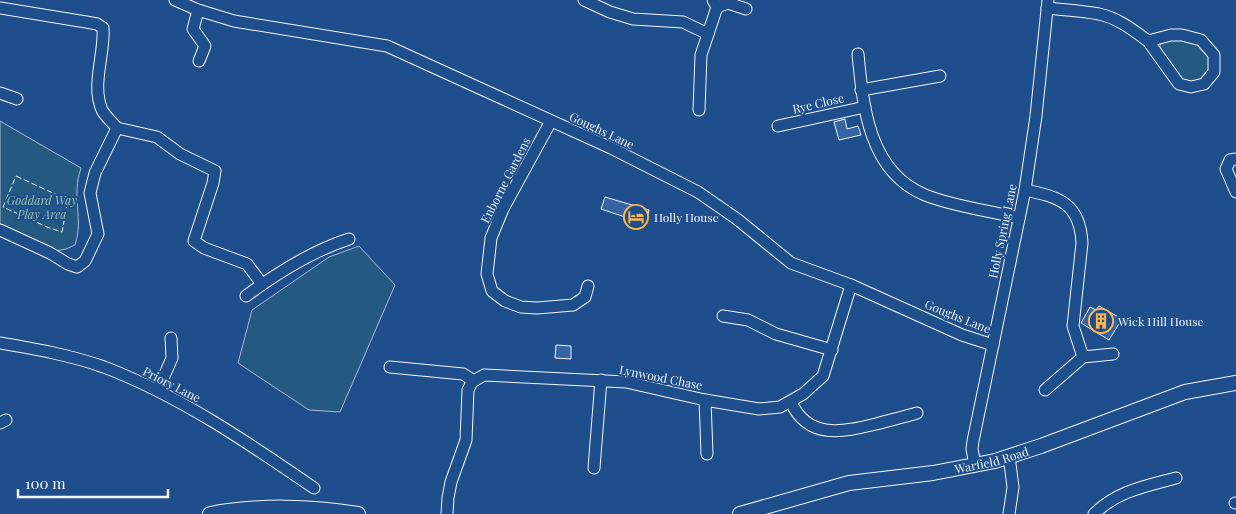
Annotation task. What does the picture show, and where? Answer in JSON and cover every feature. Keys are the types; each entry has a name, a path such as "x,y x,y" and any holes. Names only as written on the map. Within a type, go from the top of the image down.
{"main road":[{"name":"Warfield Road","path":"740,514 849,483 933,473 976,465 1009,456 1185,392 1236,382"},
{"path":"210,514 329,510 358,514"}],"street":[{"name":"Goughs Lane","path":"175,0 198,10 234,21 388,46 611,148 698,192 737,219 790,263 851,285 962,335 993,345"},
{"path":"584,0 610,12 633,19 682,22 708,34"},
{"path":"700,110 702,55 715,4 728,3 746,9"},
{"path":"1048,4 1099,14 1130,28 1148,41 1179,84 1191,87 1204,84 1214,72 1214,55 1201,40 1182,34 1148,41"},
{"name":"Holly Spring Lane","path":"976,465 972,449 973,441 1025,190 1036,116 1048,4"},
{"path":"0,8 97,24 103,28 104,40 99,70 98,99 103,112 117,128 157,137 180,154 215,171 213,183 194,241 204,248 247,264 262,284"},
{"path":"198,10 193,29 205,46 199,61"},
{"path":"858,54 861,90 873,138 881,158 890,169 907,185 932,198 1019,218"},
{"path":"861,90 940,76"},
{"path":"0,93 18,100"},
{"name":"Rye Close","path":"778,126 865,107"},
{"name":"Enborne Gardens","path":"551,121 503,209 491,238 487,274 492,291 505,301 521,307 537,308 573,305 586,297 588,286"},
{"path":"0,230 50,253 68,264 77,267 85,261 98,234 90,193 95,173 117,128"},
{"path":"1236,159 1230,160 1226,169 1236,192"},
{"path":"1025,190 1048,195 1068,204 1078,220 1082,243 1073,326 1083,357"},
{"path":"246,296 262,284 325,247 349,239"},
{"name":"Lynwood Chase","path":"474,381 484,375 626,382 705,400 759,409 780,407 803,394 823,376 851,285"},
{"path":"723,316 748,320 776,334 832,350"},
{"path":"158,390 172,358 171,338"},
{"name":"Priory Lane","path":"0,343 76,358 158,390 233,433 314,488"},
{"path":"1045,390 1083,357 1113,354"},
{"path":"390,367 463,374 474,381 468,390 466,440 451,482 447,514"},
{"path":"594,468 601,380"},
{"path":"705,400 707,454"},
{"path":"791,402 805,423 823,430 847,431 912,418"},
{"path":"1009,456 1013,487 1009,514"},
{"path":"1094,514 1123,493 1176,478"}],"green space":[{"path":"1182,38 1200,45 1208,55 1211,69 1206,75 1196,81 1183,82 1160,55 1160,45 1165,40"},
{"name":"Goddard Way Play Area","path":"0,121 81,168 77,188 78,226 75,245 55,251 0,224"},
{"path":"359,246 395,285 340,412 309,410 238,363 252,310 329,257"}],"building":[{"path":"845,119 847,129 858,126 861,135 839,140 834,122"},
{"name":"Holly House","path":"605,197 649,210 646,224 601,209"},
{"name":"Wick Hill House","path":"1099,306 1122,319 1109,340 1081,323 1090,307 1096,310"},
{"path":"556,345 571,346 571,359 555,358"}],"fence":[{"path":"16,176 68,200 62,232 3,207 16,176"}],"place":[{"name":"Holly House","path":"636,217"},
{"name":"Wick Hill House","path":"1101,321"}]}
